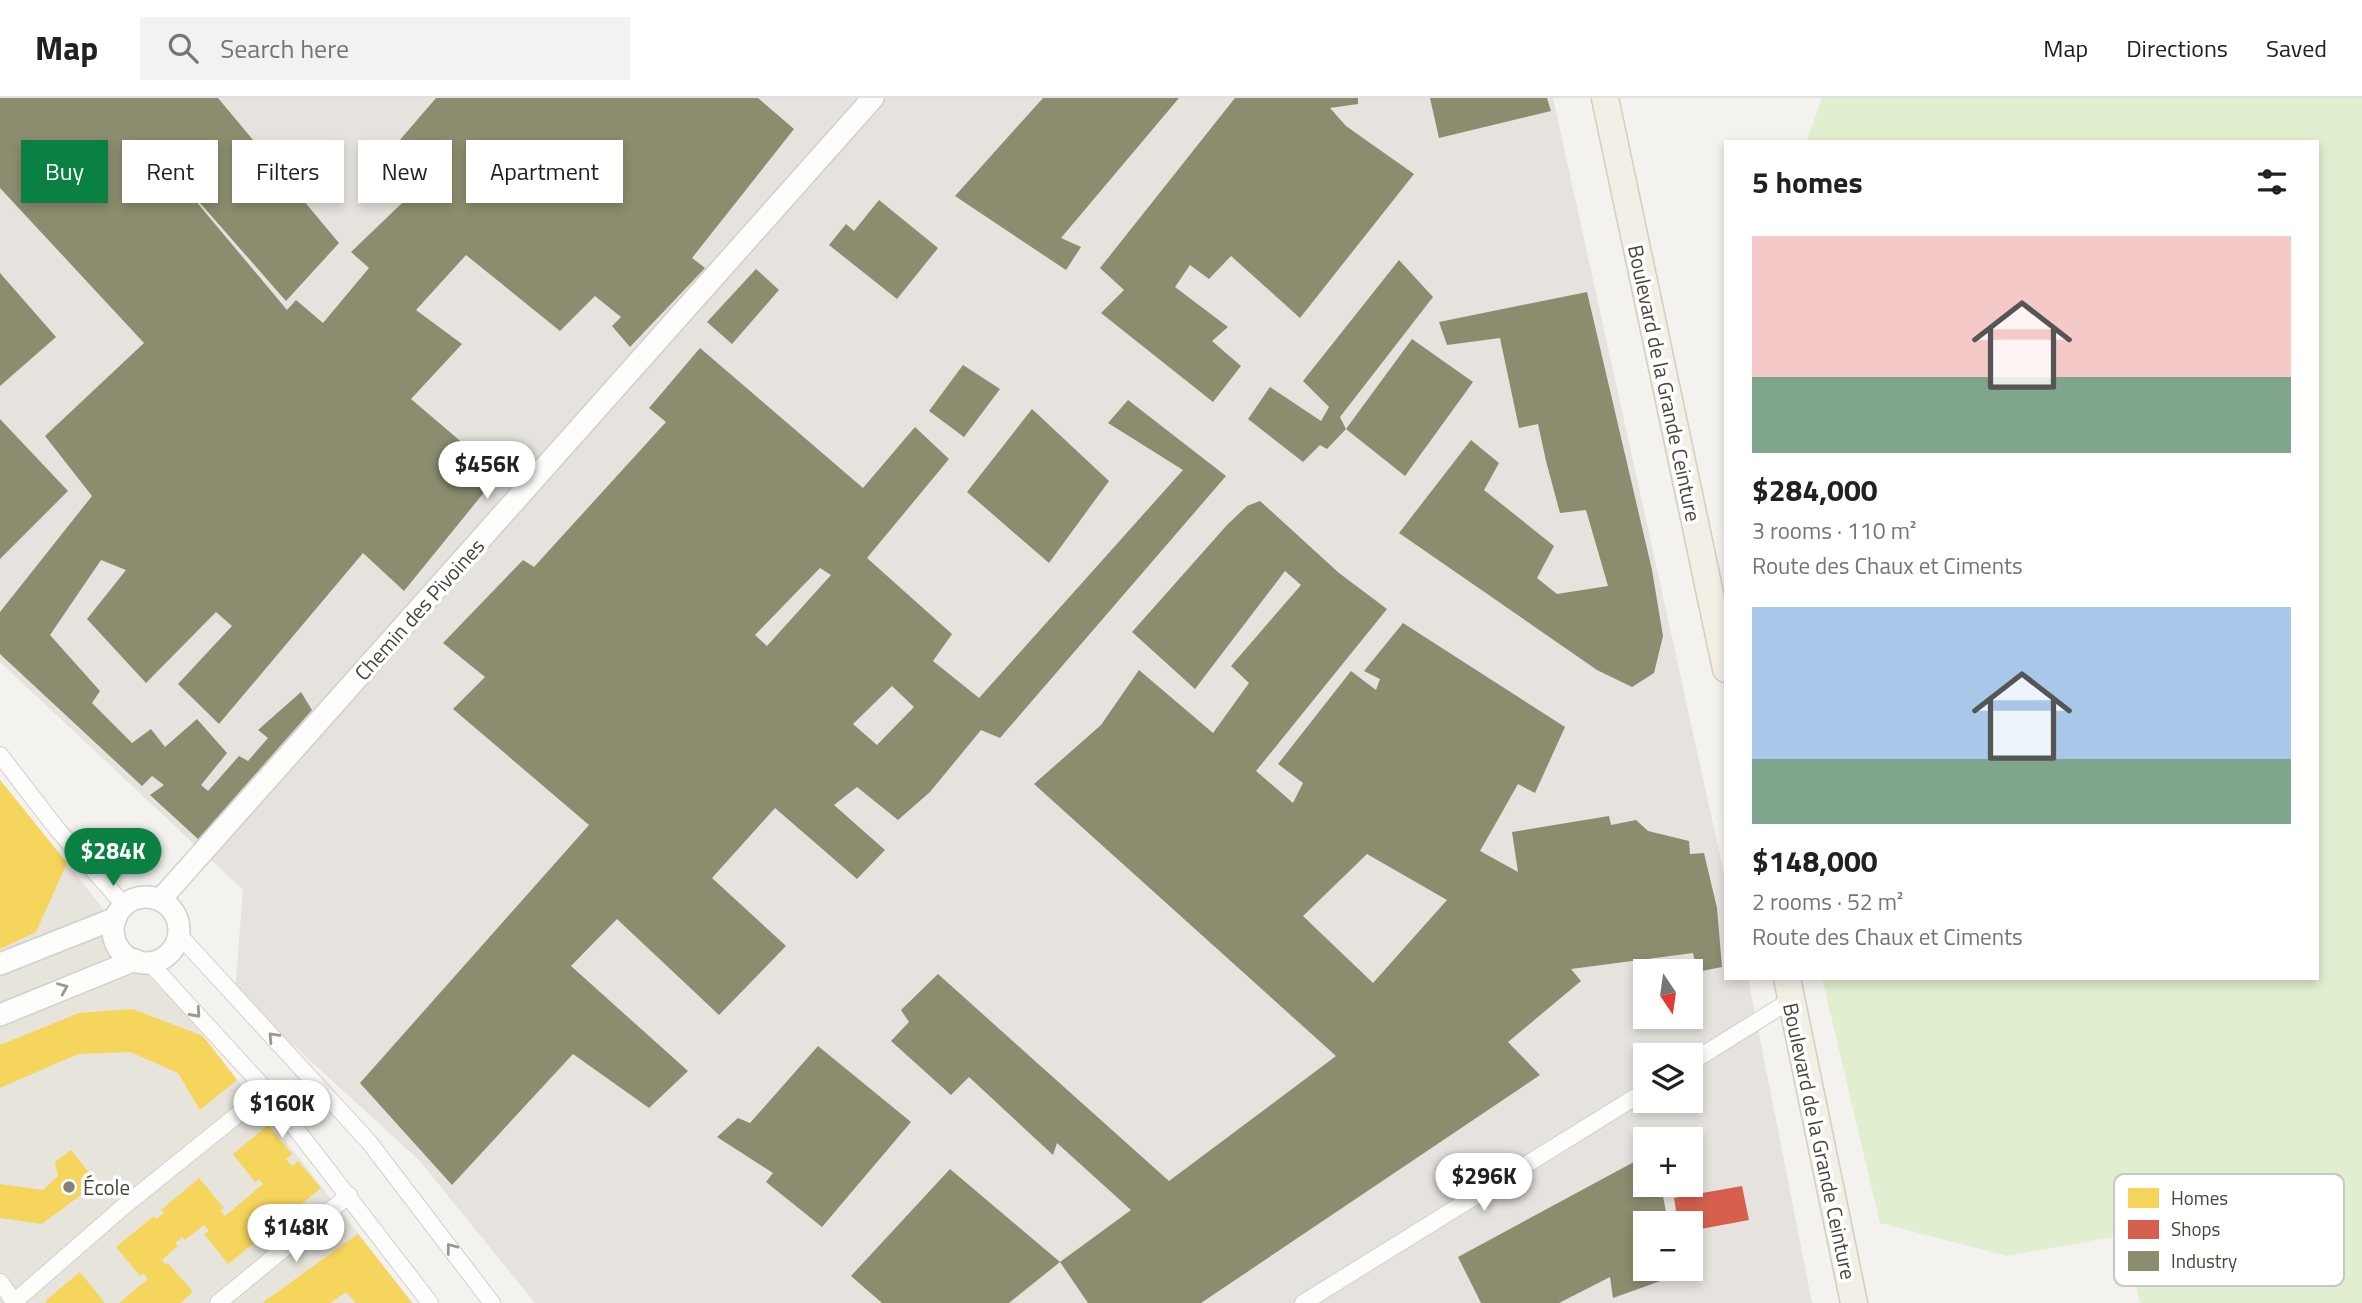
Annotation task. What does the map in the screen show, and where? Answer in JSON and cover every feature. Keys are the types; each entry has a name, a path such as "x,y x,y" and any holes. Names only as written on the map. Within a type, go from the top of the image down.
{"main road":[{"name":"Boulevard de la Grande Ceinture","path":"1605,98 1724,660"},
{"name":"Boulevard de la Grande Ceinture","path":"1789,989 1854,1303"}],"street":[{"name":"Chemin des Pivoines","path":"160,901 873,98"},
{"path":"0,755 120,912"},
{"path":"0,964 120,912 142,898 160,901 176,915 179,935 176,945 160,960 143,962 0,1015"},
{"path":"120,912 113,929 119,949 127,957 143,962 267,1091 430,1303"},
{"path":"179,935 369,1142 492,1303"},
{"path":"1703,1053 1789,989"},
{"path":"0,1282 15,1302 122,1206 267,1091"},
{"path":"1303,1303 1633,1098"},
{"path":"218,1303 349,1195"}],"shaded area":[{"path":"0,98 1553,98 1724,873 1724,980 1748,980 1812,1303 535,1303 419,1160 235,992 243,890 0,662"},
{"path":"0,780 67,863 413,1303 0,1303"}],"green space":[{"path":"1822,98 2362,98 2362,1303 2140,1303 2136,1286 2344,1286 2344,1174 2114,1174 2114,1237 2007,1256 1880,1223 1822,980 2319,980 2319,140 1807,140"}],"building: Homes":[{"path":"0,780 67,863 36,932 0,949"},
{"path":"133,1009 203,1036 237,1080 200,1110 178,1073 130,1052 78,1054 0,1088 0,1045 79,1013"},
{"path":"268,1125 292,1154 286,1159 292,1166 298,1161 321,1188 276,1225 273,1221 266,1227 269,1231 228,1264 204,1234 209,1231 204,1225 185,1240 182,1237 175,1243 178,1246 162,1260 166,1265 168,1263 193,1292 180,1303 119,1303 148,1279 143,1273 140,1276 116,1247 154,1216 156,1219 164,1213 161,1210 199,1178 224,1208 220,1210 225,1216 263,1184 259,1179 255,1182 233,1154"},
{"name":"École","path":"71,1150 97,1183 42,1224 0,1218 0,1184 43,1190 58,1176 55,1162"},
{"path":"358,1234 412,1303 356,1303 346,1292 330,1303 262,1303"},
{"path":"80,1272 105,1303 45,1301"}],"building: Shops":[{"path":"1742,1186 1749,1220 1703,1229 1703,1211 1676,1211 1674,1198 1703,1197 1703,1193"}],"building: Industry":[{"path":"0,98 218,98 253,140 232,140 232,203 306,203 339,243 286,301 200,203 218,203 218,140 122,140 122,203 197,203 287,310 296,300 323,323 369,268 351,252 402,203 452,203 452,140 400,140 436,98 758,98 794,129 692,258 705,268 630,347 612,326 621,317 595,296 560,331 466,255 416,310 462,344 411,399 499,474 404,591 363,553 219,724 178,684 232,626 216,612 146,683 87,619 126,570 101,560 50,635 100,691 92,703 132,743 151,729 165,747 197,719 227,753 201,785 208,791 239,756 248,761 268,738 258,730 301,692 312,710 198,839 150,795 164,785 152,776 142,786 0,654 0,612 92,496 45,436 144,343 0,188"},
{"path":"1043,98 1179,98 1061,238 1081,247 1066,270 955,196"},
{"path":"1235,98 1358,98 1358,104 1330,108 1346,126 1414,174 1300,318 1231,256 1209,279 1190,265 1175,287 1228,327 1212,341 1241,366 1213,402 1101,313 1124,290 1100,268"},
{"path":"1430,98 1547,98 1551,111 1439,138"},
{"path":"879,200 938,248 897,299 829,245 846,224 854,231"},
{"path":"1399,260 1433,297 1340,417 1346,429 1327,449 1320,445 1303,462 1248,419 1270,387 1321,421 1329,407 1303,381"},
{"path":"756,269 779,290 732,344 707,322"},
{"path":"0,273 56,337 0,386"},
{"path":"1587,292 1652,570 1663,636 1654,673 1632,687 1597,670 1399,533 1471,440 1499,463 1484,490 1554,546 1537,578 1557,594 1608,586 1586,510 1560,513 1538,424 1519,428 1500,338 1447,345 1439,322"},
{"path":"1412,339 1473,382 1405,476 1346,429"},
{"path":"700,348 863,488 915,427 949,459 867,558 952,634 933,661 979,698 1183,470 1108,423 1128,400 1226,476 1000,738 981,730 930,792 898,820 857,787 834,805 885,850 857,879 775,808 712,878 786,946 719,1015 617,919 571,966 688,1071 649,1108 573,1054 452,1185 360,1083 589,825 453,709 485,677 443,643 523,560 534,567 666,422 649,408","holes":["820,568 831,575 767,646 755,635","892,686 914,707 877,745 853,724"]},
{"path":"963,365 1000,389 964,437 929,411"},
{"path":"1032,409 1109,481 1049,563 967,492"},
{"path":"0,419 68,491 0,559"},
{"path":"1260,501 1339,573 1387,609 1256,771 1293,803 1303,783 1278,764 1351,671 1376,690 1380,679 1364,671 1403,623 1565,727 1535,793 1518,784 1480,851 1518,872 1512,832 1609,816 1611,825 1636,820 1648,831 1689,841 1690,854 1704,853 1717,908 1722,967 1703,971 1703,959 1694,959 1693,953 1571,969 1581,981 1508,1042 1540,1075 1201,1303 1088,1303 1060,1262 1131,1210 1057,1143 1053,1155 969,1077 951,1095 891,1041 909,1022 901,1010 938,974 1169,1181 1336,1056 1034,784 1101,725 1139,670 1213,733 1249,683 1231,666 1301,585 1285,571 1195,689 1132,632 1247,506","holes":["1367,854 1447,900 1373,983 1303,916"]},
{"path":"818,1046 911,1122 822,1227 766,1182 773,1173 717,1137 738,1118 750,1123"},
{"path":"1633,1162 1633,1197 1663,1197 1666,1211 1633,1211 1633,1281 1660,1281 1613,1298 1610,1277 1559,1303 1481,1303 1458,1257"},
{"path":"950,1169 1060,1262 1009,1303 882,1303 851,1276"}],"place":[{"name":"École","path":"69,1187"}]}
